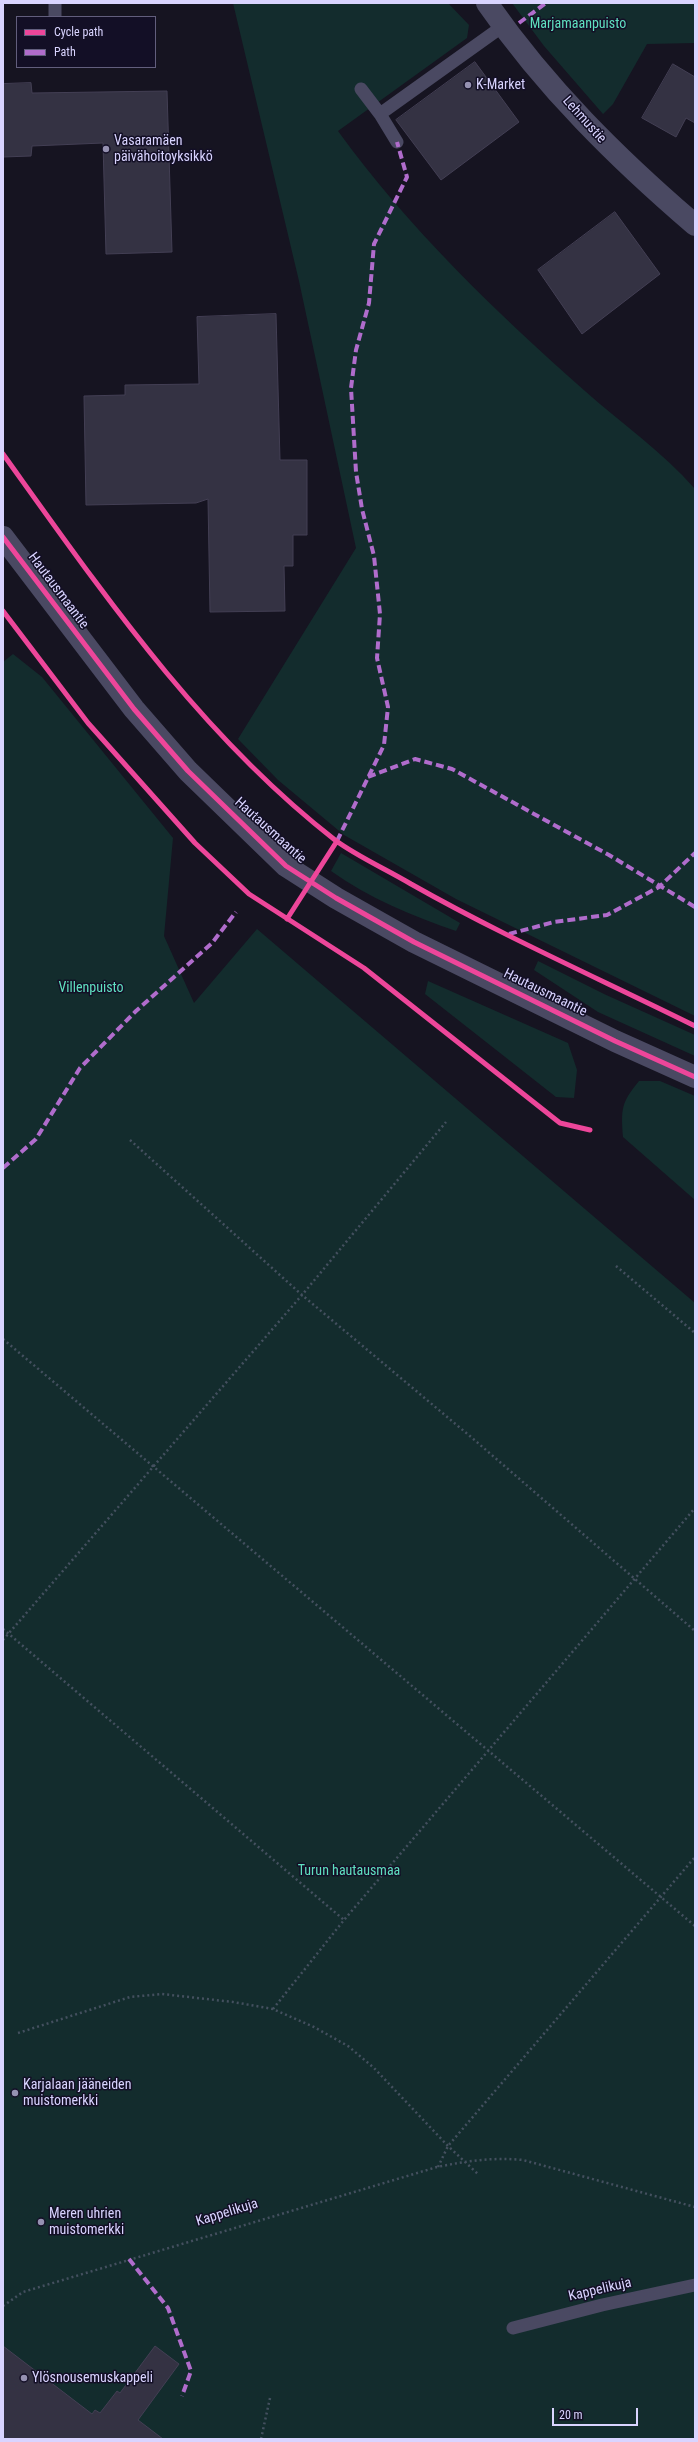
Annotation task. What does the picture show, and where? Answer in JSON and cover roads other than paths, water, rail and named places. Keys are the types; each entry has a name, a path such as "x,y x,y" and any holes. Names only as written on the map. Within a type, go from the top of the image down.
{"street":[{"name":"Lehmustie","path":"487,3 503,26 600,139 695,225"},
{"name":"Hautausmaantie","path":"3,536 78,638 134,709 188,771 286,866 336,898 414,942 615,1041 695,1078"}],"lane":[{"path":"55,3 55,16"},
{"path":"380,114 503,26"},
{"path":"361,89 380,114 397,142"},
{"name":"Kappelikuja","path":"513,2328 602,2305 695,2285"}],"place":[{"name":"K-Market","path":"468,85"},
{"name":"Vasaramäen päivähoitoyksikkö","path":"106,149"},
{"name":"Karjalaan jääneiden muistomerkki","path":"15,2093"},
{"name":"Meren uhrien muistomerkki","path":"41,2222"},
{"name":"Ylösnousemuskappeli","path":"24,2378"}],"park label":[{"name":"Marjamaanpuisto","path":"578,24"},
{"name":"Villenpuisto","path":"91,988"},
{"name":"Turun hautausmaa","path":"349,1871"}]}
